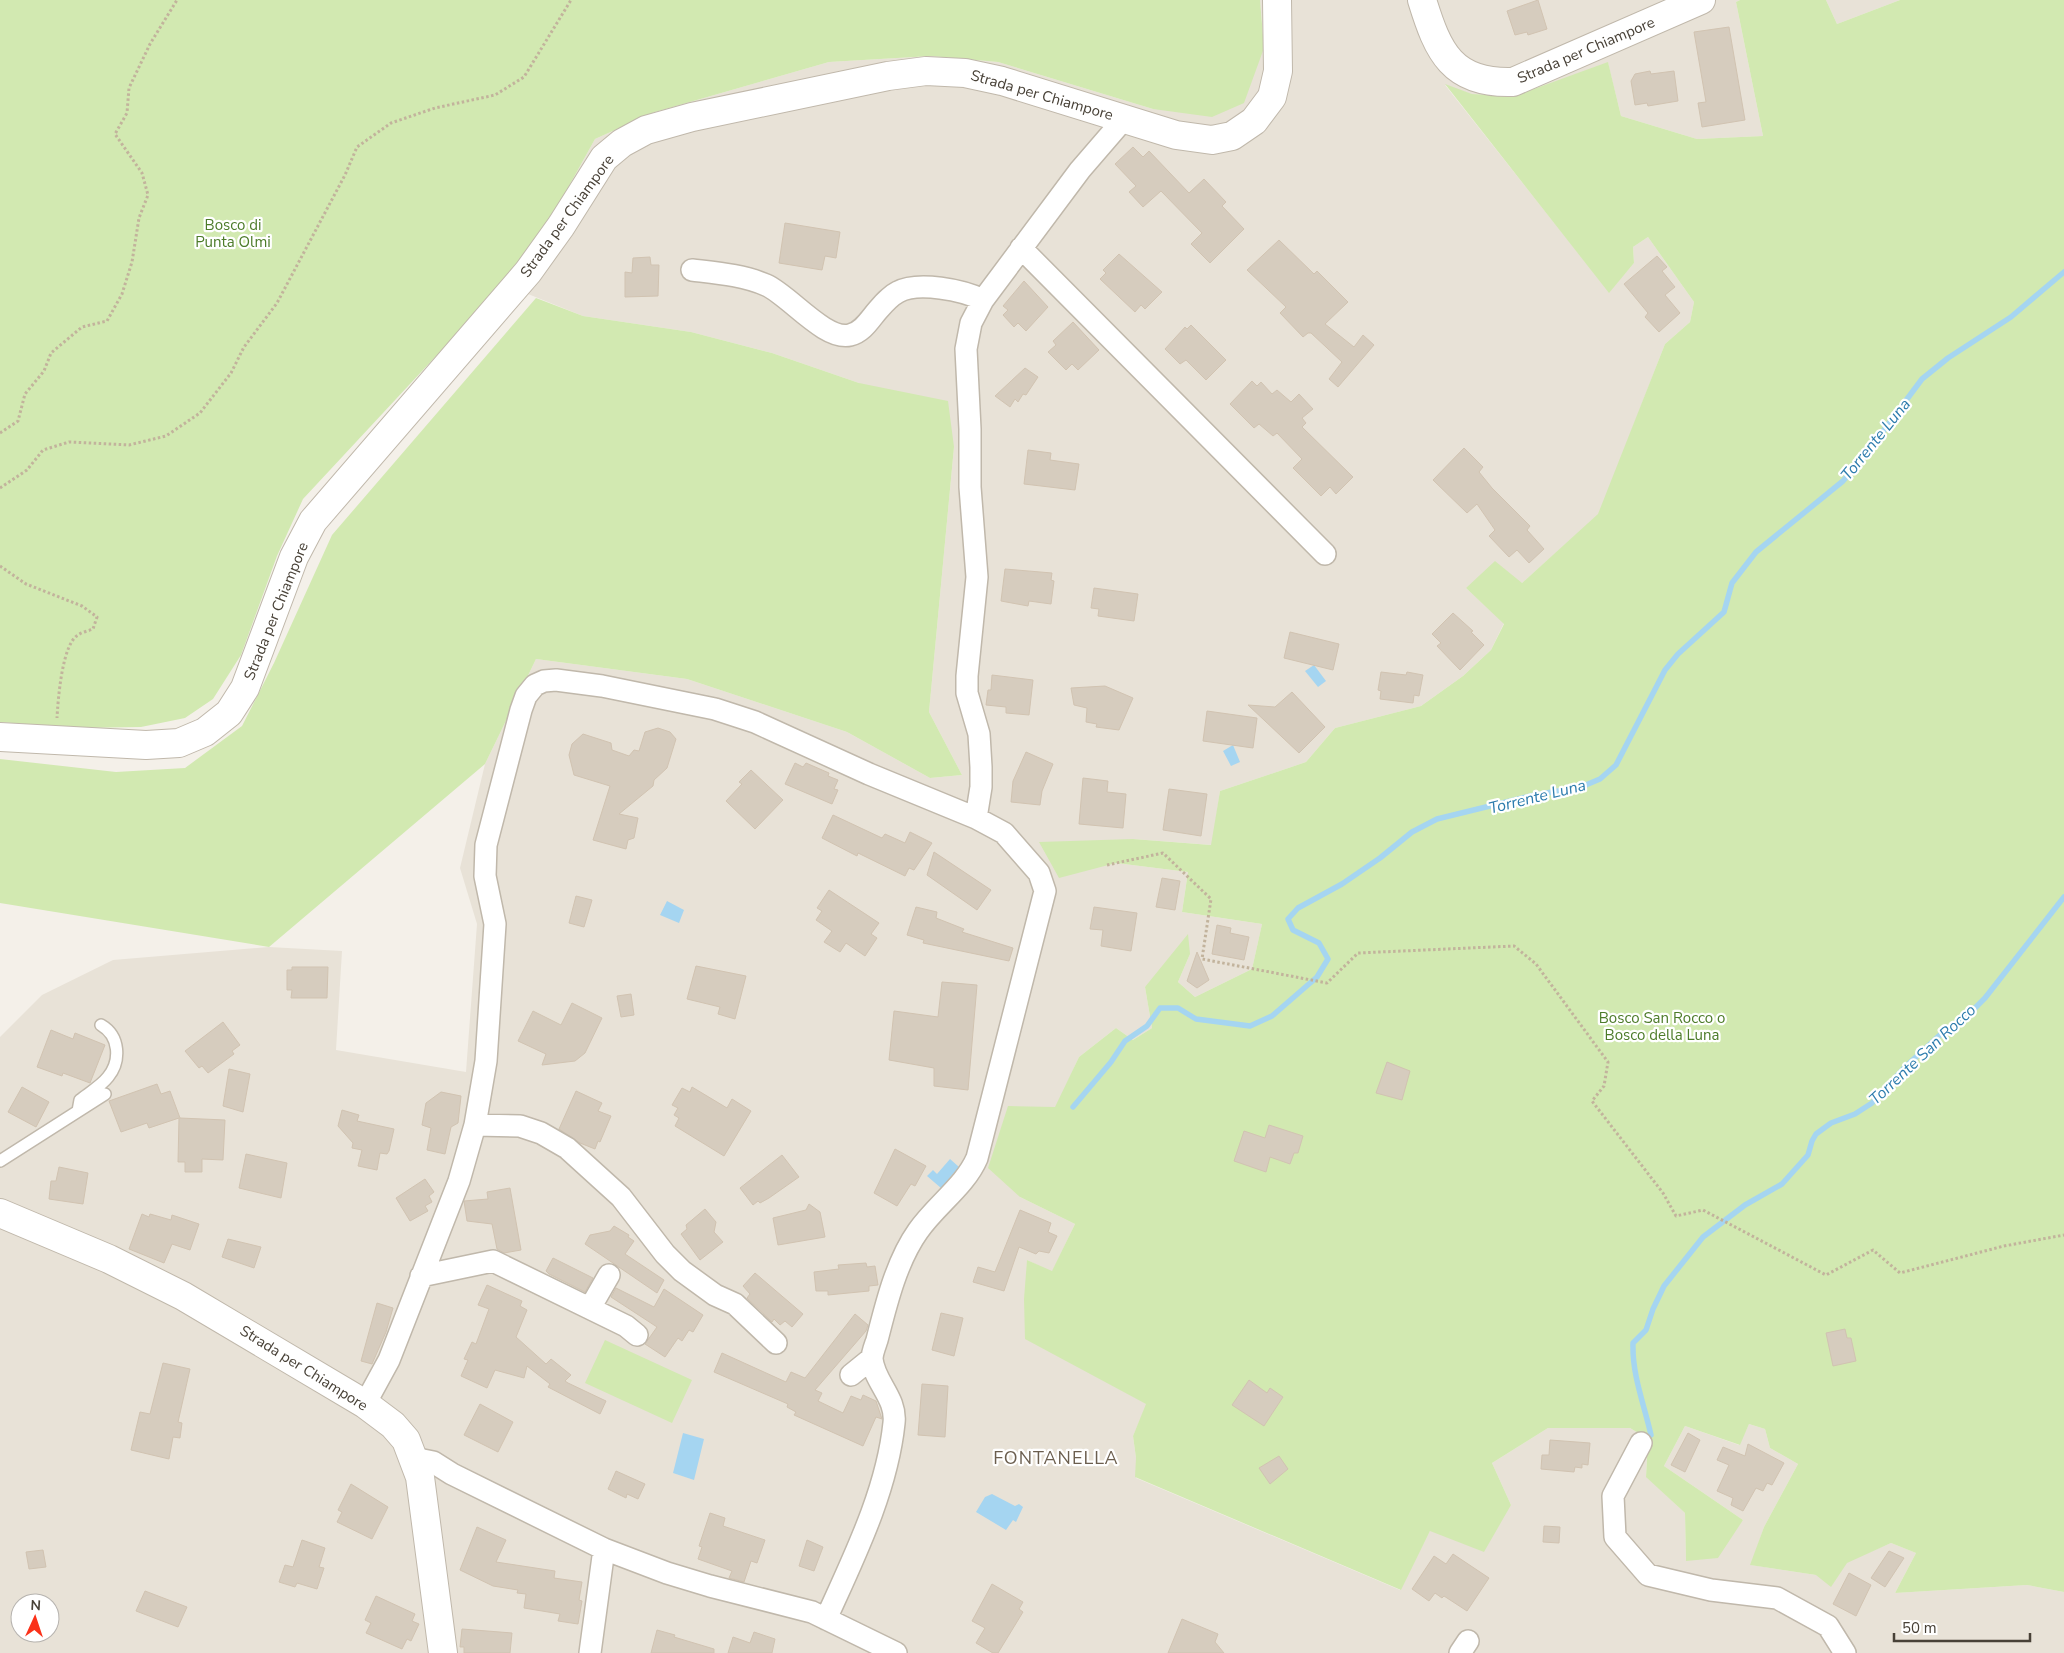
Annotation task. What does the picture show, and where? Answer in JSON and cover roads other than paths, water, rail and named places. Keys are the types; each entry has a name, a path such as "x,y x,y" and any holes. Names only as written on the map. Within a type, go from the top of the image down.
{"street":[{"name":"Strada per Chiampore","path":"0,737 146,746 179,743 205,732 229,713 245,688 294,557 313,521 528,272 561,226 604,158 622,143 646,130 692,117 888,76 926,71 965,72 1002,81 1176,135 1212,140 1232,136 1254,121 1272,97 1278,71 1277,0"},
{"name":"Strada per Chiampore","path":"1422,0 1439,48 1456,66 1472,76 1493,83 1513,82 1701,0"},
{"path":"976,818 981,787 979,734 967,692 977,577 970,487 970,429 966,349 971,323 983,300 1021,248 1080,170 1124,120"},
{"path":"1021,248 1325,554"},
{"path":"692,270 741,276 768,285 790,300 815,322 831,332 849,336 862,329 890,297 900,290 927,287 953,289 983,300"},
{"path":"365,1404 389,1360 458,1181 475,1125 486,1061 495,932 491,898 485,876 486,845 521,710 526,696 535,685 544,681 556,680 602,686 715,709 755,722 869,774 976,818 1004,833 1039,873 1045,891 1041,913 977,1158 971,1171 917,1232 891,1291 872,1358 875,1370 891,1401 894,1421 886,1468 854,1558 826,1619"},
{"path":"475,1125 520,1126 541,1133 567,1148 621,1197 665,1254 682,1271 715,1295 735,1304 776,1342"},
{"name":"Strada per Chiampore","path":"0,1213 109,1259 183,1296 365,1404 393,1425 406,1440 420,1477 428,1526 443,1653"},
{"path":"421,1276 493,1261 626,1326 638,1335"},
{"path":"590,1308 609,1275"},
{"path":"851,1375 872,1358"},
{"path":"1641,1442 1613,1496 1616,1537 1648,1575 1711,1590 1777,1598 1828,1626 1845,1653"},
{"path":"413,1458 432,1462 469,1483 604,1550 667,1574 812,1612 896,1653"},
{"path":"590,1653 604,1550"}],"lane":[{"path":"78,1111 80,1100 107,1078 115,1066 117,1049 113,1035 101,1025"},
{"path":"0,1161 105,1094"}],"water":[{"path":"1314,665 1326,681 1318,687 1305,671"},
{"path":"1233,745 1240,762 1231,766 1223,751"},
{"path":"667,901 684,910 679,923 660,915"},
{"path":"950,1159 959,1167 941,1188 927,1176 933,1170 937,1174"},
{"path":"683,1433 704,1439 694,1480 673,1473"},
{"path":"992,1494 1015,1506 1019,1504 1023,1507 1016,1522 1013,1520 1006,1530 976,1512 985,1497"}],"waterway":[{"name":"Torrente Luna","path":"1073,1107 1111,1062 1125,1041 1147,1026 1160,1008 1178,1008 1196,1019 1250,1026 1272,1016 1317,977 1328,959 1319,943 1293,930 1288,919 1298,908 1342,884 1380,858 1412,832 1437,819 1535,795 1581,787 1600,779 1616,765 1665,670 1678,654 1724,612 1732,583 1756,552 1843,481 1863,458 1922,379 1948,358 2011,317 2064,272"},
{"name":"Torrente San Rocco","path":"1651,1435 1636,1378 1633,1343 1646,1330 1664,1286 1703,1237 1745,1205 1782,1184 1808,1155 1816,1134 1831,1123 1855,1114 1872,1103 1904,1068 1941,1034 1970,1013 1985,998 2064,897"}],"district":[{"name":"FONTANELLA","path":"1056,1458"}],"park label":[{"name":"Bosco di Punta Olmi","path":"233,234"},
{"name":"Bosco San Rocco o Bosco della Luna","path":"1662,1026"}]}
